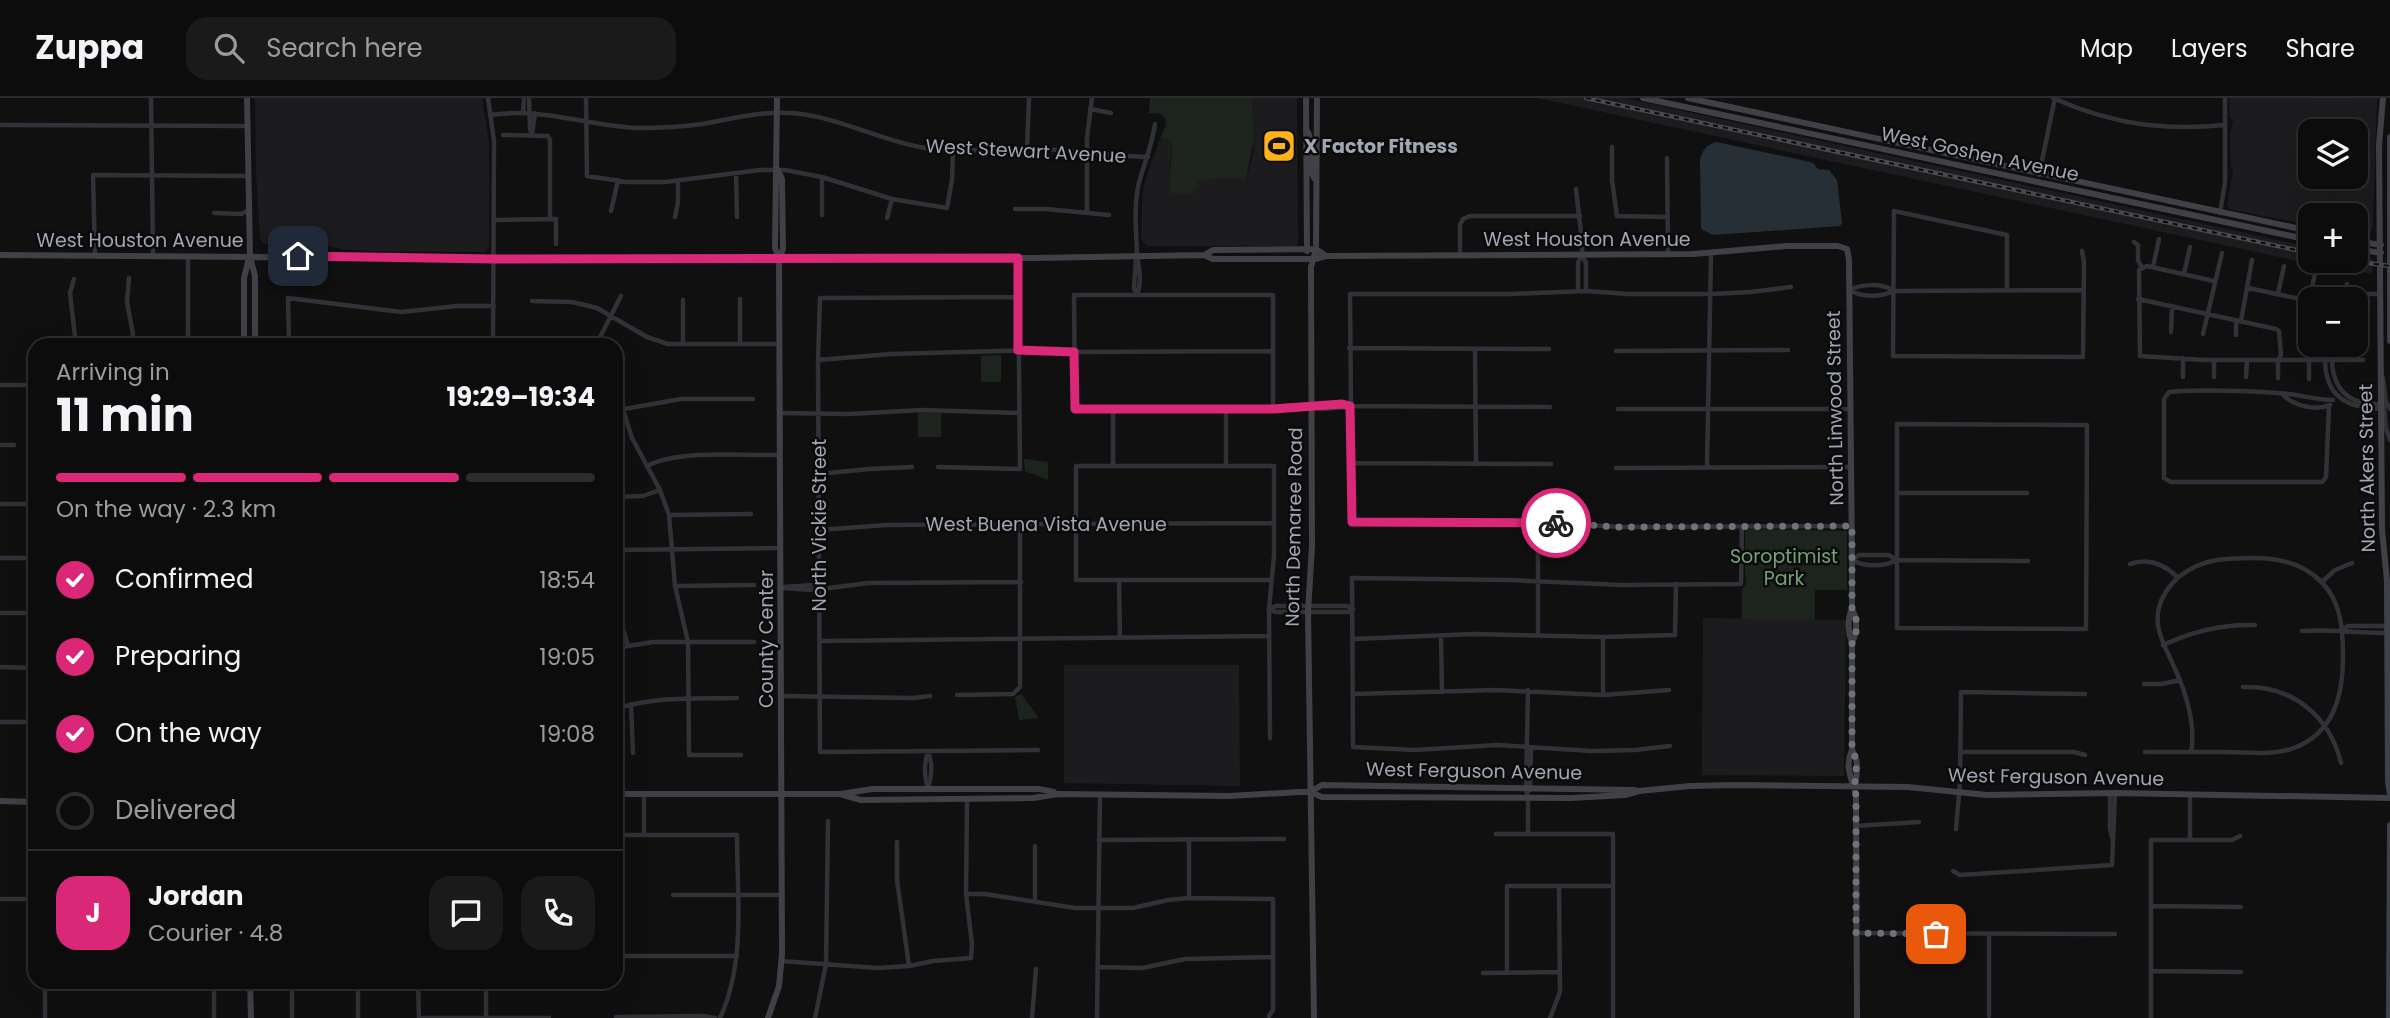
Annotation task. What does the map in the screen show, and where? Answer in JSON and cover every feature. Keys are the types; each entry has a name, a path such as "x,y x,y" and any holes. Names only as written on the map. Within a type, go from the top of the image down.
{"main road":[{"path":"247,98 250,256 255,276 256,338"},
{"name":"County Center","path":"768,1018 779,986 782,895 779,259 775,248 774,179 778,170 777,98"},
{"path":"1306,98 1307,249 1311,259"},
{"name":"North Demaree Road","path":"1314,1018 1308,609 1312,546 1311,259 1316,249 1317,98"},
{"name":"West Goshen Avenue","path":"1643,98 2298,238"},
{"name":"West Goshen Avenue","path":"1688,98 2298,229"},
{"name":"North Akers Street","path":"2382,98 2379,145 2382,529 2389,629 2390,796"},
{"path":"1731,117 1748,116 1773,122 1787,119"},
{"path":"1306,128 1311,134 1310,170 1315,180"},
{"path":"2390,137 2390,341"},
{"path":"2240,226 2247,223 2287,232 2298,229"},
{"path":"2368,242 2390,246"},
{"name":"West Houston Avenue","path":"0,255 494,259 1204,255 1213,259 1311,259 1326,256 1460,254 1711,254 1787,246 1839,246 1847,249"},
{"path":"1316,249 1326,256"},
{"name":"West Houston Avenue","path":"1204,255 1213,250 1316,249"},
{"name":"North Linwood Street","path":"1847,249 1852,526 1852,609 1849,615 1849,636 1852,643 1852,750 1856,755 1857,778 1854,786 1857,1018"},
{"path":"2368,251 2390,254"},
{"path":"244,338 244,278 250,256"},
{"name":"West Ferguson Avenue","path":"1310,792 1322,785 1639,791"},
{"name":"West Ferguson Avenue","path":"840,794 861,800 1033,798 1100,793 1228,796 1310,792 1322,797 1528,798 1603,797 1703,785 1914,787 1960,793 2009,795 2390,796"},
{"name":"West Ferguson Avenue","path":"623,794 840,794 859,789 928,788 1039,789 1059,794"},
{"path":"0,802 28,802"},
{"path":"2389,1018 2390,825"},
{"path":"2389,895 2390,905"},
{"path":"250,989 251,1018"}],"street":[{"path":"151,98 153,256"},
{"path":"488,98 494,141 493,338"},
{"path":"524,98 532,125 532,135"},
{"path":"529,98 529,113"},
{"path":"586,98 587,176 678,182 778,170 822,177 892,199 947,208 954,151"},
{"path":"1027,148 1029,98"},
{"path":"1087,213 1087,153 1092,98"},
{"path":"2037,183 2054,98 2120,122 2187,128 2224,125"},
{"path":"2218,221 2225,183 2225,98"},
{"path":"1090,109 1111,113"},
{"name":"West Stewart Avenue","path":"490,116 529,113 622,126 658,128 777,113 812,116 925,148 954,151 1027,148 1148,157"},
{"path":"1137,295 1140,288 1140,265 1137,256 1136,198 1155,124"},
{"path":"0,125 248,126"},
{"path":"503,135 544,134 550,140 550,219"},
{"path":"1612,147 1612,180 1617,216 1668,217"},
{"path":"1667,158 1668,254"},
{"path":"736,173 737,217"},
{"path":"94,256 93,175 248,176"},
{"path":"822,177 822,215"},
{"path":"611,211 618,180"},
{"path":"675,217 678,182"},
{"path":"1576,189 1582,254 1586,263 1586,291"},
{"path":"887,218 892,199"},
{"path":"1015,209 1109,215"},
{"path":"214,213 241,214 249,210"},
{"path":"2007,290 2007,235 1894,211 1893,356 2083,357 2082,251"},
{"path":"1460,254 1460,225 1463,219 1470,216 1580,216"},
{"path":"494,220 556,219 556,244"},
{"path":"2153,267 2159,239"},
{"path":"2134,242 2138,245 2137,260 2143,267 2214,281"},
{"path":"2184,274 2190,247"},
{"path":"2203,334 2222,253"},
{"path":"1578,291 1578,263 1582,254"},
{"path":"1707,467 1711,254"},
{"path":"188,256 188,338"},
{"path":"938,467 1020,469 1018,258"},
{"path":"2235,335 2248,288 2252,260"},
{"path":"2277,293 2284,266"},
{"path":"2143,267 2138,275 2140,356 2214,360 2363,360"},
{"path":"2312,287 2315,274"},
{"path":"130,278 127,302 133,338"},
{"path":"74,279 70,293 75,338"},
{"path":"1849,290 1857,286 1885,285 1893,291"},
{"path":"1872,286 1872,295"},
{"path":"1791,287 1711,294 1586,291 1350,294 1352,522 1538,523 1620,527 1852,526"},
{"path":"2248,288 2298,298"},
{"path":"1849,290 1857,295 1885,295 1893,291 2083,290"},
{"path":"2368,294 2380,294"},
{"path":"1273,409 1273,295 1074,295 1075,409 1273,409 1342,404 1550,407"},
{"path":"600,338 621,296"},
{"name":"North Vickie Street","path":"928,752 820,752 820,298 1018,297"},
{"path":"289,338 288,298 401,312 457,306 494,306"},
{"path":"740,299 740,344"},
{"path":"2138,299 2279,331 2281,355 2278,360 2278,378"},
{"path":"683,300 683,344"},
{"path":"531,301 582,304 611,315 654,340 683,344 779,344"},
{"path":"2171,332 2172,306"},
{"path":"1349,348 1549,349"},
{"path":"1475,349 1476,464"},
{"path":"818,360 891,354 1018,350 1273,351"},
{"path":"1616,351 1788,350"},
{"path":"2183,358 2183,377"},
{"path":"2309,379 2312,359"},
{"path":"2325,359 2328,380 2337,395"},
{"path":"2332,359 2337,395 2329,406 2324,481 2166,480 2164,411 2166,394 2174,392 2261,392 2291,394 2314,400 2337,395 2381,406 2385,410 2390,440"},
{"path":"2214,360 2214,377"},
{"path":"2246,360 2246,377"},
{"path":"2381,371 2386,404 2390,409"},
{"path":"0,385 28,385"},
{"path":"2282,395 2289,401 2302,405 2329,406"},
{"path":"741,755 689,755 688,642 674,586 669,515 660,490 632,438 624,409 674,400 753,399"},
{"path":"1113,409 1113,466"},
{"path":"1226,409 1226,465"},
{"path":"780,413 849,414 934,410 1019,413"},
{"path":"1618,410 1850,410"},
{"path":"1897,424 2087,425 2086,629 1897,628 1897,560 1897,424"},
{"path":"0,445 15,445"},
{"path":"647,466 660,460 678,457 780,455"},
{"path":"1350,463 1551,464"},
{"path":"1270,738 1268,636 1269,609 1271,580 1274,523 1274,466 1076,466 1076,580 1271,580"},
{"path":"818,474 912,467"},
{"path":"1616,468 1851,467"},
{"path":"623,497 643,496 660,490"},
{"path":"1897,493 2027,493"},
{"path":"0,504 28,504"},
{"path":"669,515 751,514"},
{"name":"West Buena Vista Avenue","path":"819,530 887,525 1274,523"},
{"path":"1538,523 1538,634"},
{"path":"957,695 1009,694 1018,691 1021,684 1020,525"},
{"path":"1670,747 1592,751 1497,745 1415,750 1353,747 1352,578 1622,585 1741,584 1742,526"},
{"path":"623,550 781,548"},
{"path":"1897,560 1889,565 1859,564 1852,560 1859,555 1889,555 1897,560 2028,561"},
{"path":"1874,555 1874,564"},
{"path":"0,558 28,558"},
{"path":"2145,752 2191,752 2277,752 2305,743 2326,725 2342,691 2343,630 2337,605 2322,582 2312,573 2294,563 2272,559 2222,559 2193,568 2178,577 2167,590 2159,610 2158,628 2180,680 2190,720 2191,752"},
{"path":"2130,564 2144,561 2158,564 2178,577"},
{"path":"2322,582 2335,570 2352,563"},
{"path":"1119,580 1120,637"},
{"path":"781,588 790,585 820,587 868,583 1021,582"},
{"path":"1353,639 1538,634 1603,637 1675,635 1676,584"},
{"path":"674,586 754,585"},
{"path":"1269,609 1347,606 1353,609"},
{"path":"0,613 28,613"},
{"path":"2163,645 2205,629 2255,625"},
{"path":"2302,631 2343,630 2348,626 2389,629"},
{"path":"623,630 628,645"},
{"path":"820,641 1268,636"},
{"path":"1441,636 1442,692"},
{"path":"1603,637 1603,695"},
{"path":"623,646 688,642 754,642"},
{"path":"0,667 28,668"},
{"path":"2144,684 2180,680"},
{"path":"2243,687 2269,689 2288,695 2314,712 2326,725 2334,740 2341,763"},
{"path":"1353,694 1528,691 1603,695 1669,690"},
{"path":"1528,691 1528,747 1531,751 1528,834"},
{"path":"1956,829 1960,793 1961,692 2085,694"},
{"path":"782,696 930,696"},
{"path":"623,707 664,699 737,698"},
{"path":"631,704 633,753"},
{"path":"0,722 28,722"},
{"path":"928,788 931,781 931,758 928,752 1038,750"},
{"path":"1961,752 2074,752 2085,755"},
{"path":"1097,1018 1100,793"},
{"path":"644,794 644,835"},
{"path":"1953,871 1960,875 2112,865 2112,838 2115,829 2112,794"},
{"path":"2190,794 2190,840"},
{"path":"781,961 878,968 971,958 966,894 967,799"},
{"path":"815,1018 826,964 828,821"},
{"path":"1856,826 1919,822"},
{"path":"1496,834 1613,834 1613,1018"},
{"path":"616,1017 718,1018 728,1001 737,956 737,835 623,835"},
{"path":"2151,1018 2151,840 2232,840 2240,836"},
{"path":"1189,839 1189,898"},
{"path":"1099,840 1284,839"},
{"path":"897,842 897,880 909,966"},
{"path":"1035,846 1035,902"},
{"path":"1507,973 1507,886 1613,886"},
{"path":"1550,1018 1558,1000 1560,972 1559,886"},
{"path":"966,894 985,894 1075,908 1133,908 1189,898 1273,899 1273,1010 1269,1016"},
{"path":"673,895 782,895"},
{"path":"0,899 28,899"},
{"path":"2151,906 2241,907"},
{"path":"1856,933 2115,934"},
{"path":"1989,934 1989,1016"},
{"path":"623,956 737,956"},
{"path":"1099,967 1142,968 1208,957 1273,957"},
{"path":"1032,1018 1036,969"},
{"path":"2151,971 2241,972"},
{"path":"1483,973 1560,972"},
{"path":"45,989 45,1018"},
{"path":"214,989 214,1018"},
{"path":"292,989 292,1018"},
{"path":"358,989 358,1018"},
{"path":"418,989 419,1018 549,1017"},
{"path":"486,989 486,1018"}],"shaded area":[{"path":"255,98 482,98 489,143 489,247 485,252 371,251 330,246 310,248 264,244 260,239"},
{"path":"1252,98 1297,98 1298,246 1147,246 1141,240 1144,184 1160,139 1172,140 1170,166 1193,188 1197,180 1246,179 1253,155"},
{"path":"1537,98 1624,98 2298,244 2298,261"},
{"path":"2229,98 2377,98 2373,228 2370,234 2368,235 2368,203 2298,203 2298,223 2229,209 2227,205 2233,170 2230,135 2233,120 2230,117"},
{"path":"1716,142 1806,161 1813,163 1818,169 1829,170 1837,180 1842,223 1840,226 1713,235 1701,229 1700,159 1705,148"},
{"path":"2368,257 2374,260 2371,274 2364,273 2368,273"},
{"path":"1703,618 1846,620 1844,776 1702,775"},
{"path":"1064,665 1239,665 1240,786 1064,783"}],"green space":[{"path":"1150,98 1252,98 1254,139 1246,179 1197,180 1197,188 1193,188 1193,194 1170,193 1172,140 1160,139 1165,120 1161,114 1149,113"},
{"path":"1001,355 1001,382 981,382 981,356"},
{"path":"918,413 941,413 941,437 918,437"},
{"path":"1024,459 1048,462 1048,480 1025,471"},
{"name":"Soroptimist Park","path":"1748,529 1847,531 1847,590 1815,590 1815,620 1742,619 1742,590 1747,582 1745,532"},
{"path":"1021,694 1039,718 1019,720 1015,697"}],"railway":[{"path":"1586,98 2298,250"},
{"path":"2368,263 2390,266"}],"way so far":[{"path":"1556,523 1605,527 1852,526 1852,609 1856,615 1856,635 1852,643 1852,750 1856,755 1857,778 1854,786 1856,933 1936,934"}],"place":[{"name":"X Factor Fitness","path":"1279,146"}],"route":[{"path":"298,256 494,259 1018,258 1018,350 1074,352 1075,409 1273,409 1342,404 1350,406 1352,522 1556,523"}]}
